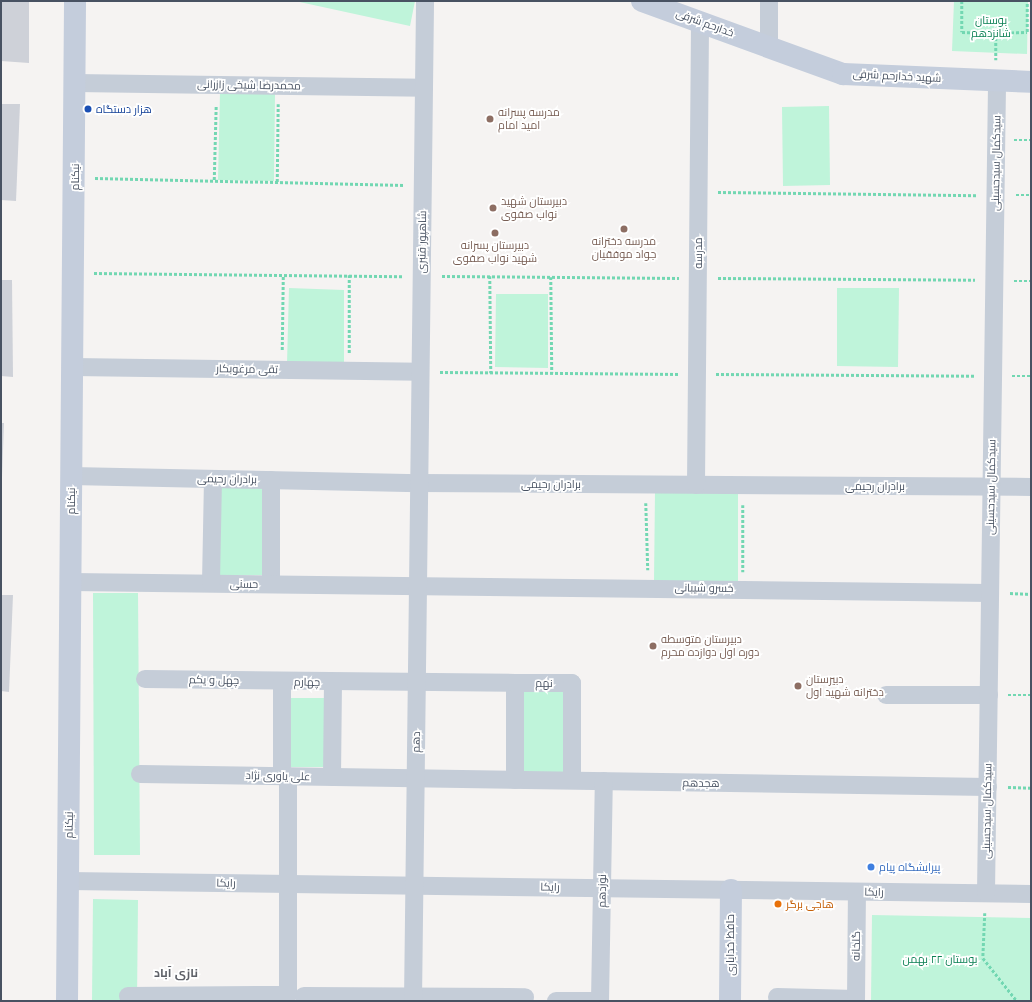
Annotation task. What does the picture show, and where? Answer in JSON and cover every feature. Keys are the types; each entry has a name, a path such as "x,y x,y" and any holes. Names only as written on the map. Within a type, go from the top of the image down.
{"street":[{"name":"نیکنام","path":"67,1001 76,1"},
{"name":"شاهپور قنبری","path":"419,483 425,1"},
{"name":"خدارحم شرفی","path":"642,1 769,46"},
{"path":"769,1 769,46"},
{"name":"مدرسه","path":"696,485 700,22"},
{"name":"شهید خدارحم شرفی","path":"769,46 843,74 1031,82"},
{"name":"سیدکمال سیدحسینی","path":"986,893 997,81"},
{"name":"محمدرضا شیخی زازرانی","path":"75,83 424,88"},
{"name":"تقی مرغوبکار","path":"73,367 420,372"},
{"name":"برادران رحیمی","path":"72,476 419,483 1031,487"},
{"path":"211,584 213,479"},
{"path":"271,480 271,584"},
{"name":"دهم","path":"413,999 419,483"},
{"name":"حسنی","path":"71,582 418,585"},
{"name":"خسرو شیبانی","path":"418,585 744,588 990,593"},
{"name":"چهل و یکم","path":"146,679 282,681"},
{"name":"چهارم","path":"266,998 288,995 288,884 282,681 333,682 332,777"},
{"path":"333,682 515,683 515,780"},
{"name":"نهم","path":"515,683 572,683 572,780"},
{"path":"886,695 989,695"},
{"name":"علی یاوری نژاد","path":"140,774 415,778"},
{"name":"هجدهم","path":"415,778 988,787"},
{"name":"نوزدهم","path":"600,1001 604,781"},
{"name":"رایکا","path":"68,881 1031,894"},
{"name":"حافظ خدایاری","path":"730,1001 731,890"},
{"name":"گلخانه","path":"856,1000 857,892"},
{"path":"128,996 266,998"},
{"path":"304,996 413,999 525,997"},
{"path":"777,997 856,1000"},
{"path":"556,1001 593,1001"}],"path":[{"path":"962,1 962,32 996,33 1027,32 1027,1"},
{"path":"996,33 997,81"},
{"path":"214,180 216,84"},
{"path":"277,182 278,86"},
{"path":"75,177 423,185"},
{"path":"698,192 995,195"},
{"path":"73,273 994,280"},
{"path":"282,370 283,275"},
{"path":"348,371 349,275"},
{"path":"490,276 491,373"},
{"path":"551,277 552,373"},
{"path":"646,485 648,587"},
{"path":"743,485 744,588"},
{"path":"988,787 1031,788"},
{"path":"986,893 983,958 1016,1001"}],"green space":[{"path":"295,1 415,1 410,26"},
{"name":"بوستان شانزدهم","path":"954,1 1028,1 1027,54 952,51"},
{"path":"220,92 275,94 274,181 218,180"},
{"path":"829,106 830,185 783,186 782,107"},
{"path":"289,288 344,290 344,366 287,364"},
{"path":"837,288 899,288 898,367 837,366"},
{"path":"496,294 548,294 548,368 495,367"},
{"path":"216,486 267,487 266,575 215,575"},
{"path":"738,491 738,584 654,582 655,492"},
{"path":"93,593 138,593 140,855 94,855"},
{"path":"570,688 570,773 518,773 518,689"},
{"path":"287,698 328,698 327,767 286,767"},
{"path":"93,899 138,900 137,1001 92,1001"},
{"name":"بوستان ۲۲ بهمن","path":"872,915 1031,918 1031,1001 871,1001"}],"building":[{"path":"1,1 29,1 29,63 1,61"},
{"path":"1,104 20,104 16,201 1,200"},
{"path":"1,280 12,280 13,377 1,376"},
{"path":"1,423 4,423 2,477 1,477"},
{"path":"1,595 13,595 9,692 1,691"}],"place":[{"name":"هزار دستگاه","path":"88,109"},
{"name":"مدرسه پسرانه امید امام","path":"490,119"},
{"name":"دبیرستان شهید نواب صفوی","path":"493,208"},
{"name":"مدرسه دخترانه جواد موفقیان","path":"624,229"},
{"name":"دبیرستان پسرانه شهید نواب صفوی","path":"495,233"},
{"name":"دبیرستان متوسطه دوره اول دوازده محرم","path":"653,646"},
{"name":"دبيرستان دخترانه شهید اول","path":"798,686"},
{"name":"پیرایشگاه پیام","path":"871,867"},
{"name":"هاجی برگر","path":"778,904"}],"district":[{"name":"نازی آباد","path":"176,973"}]}
